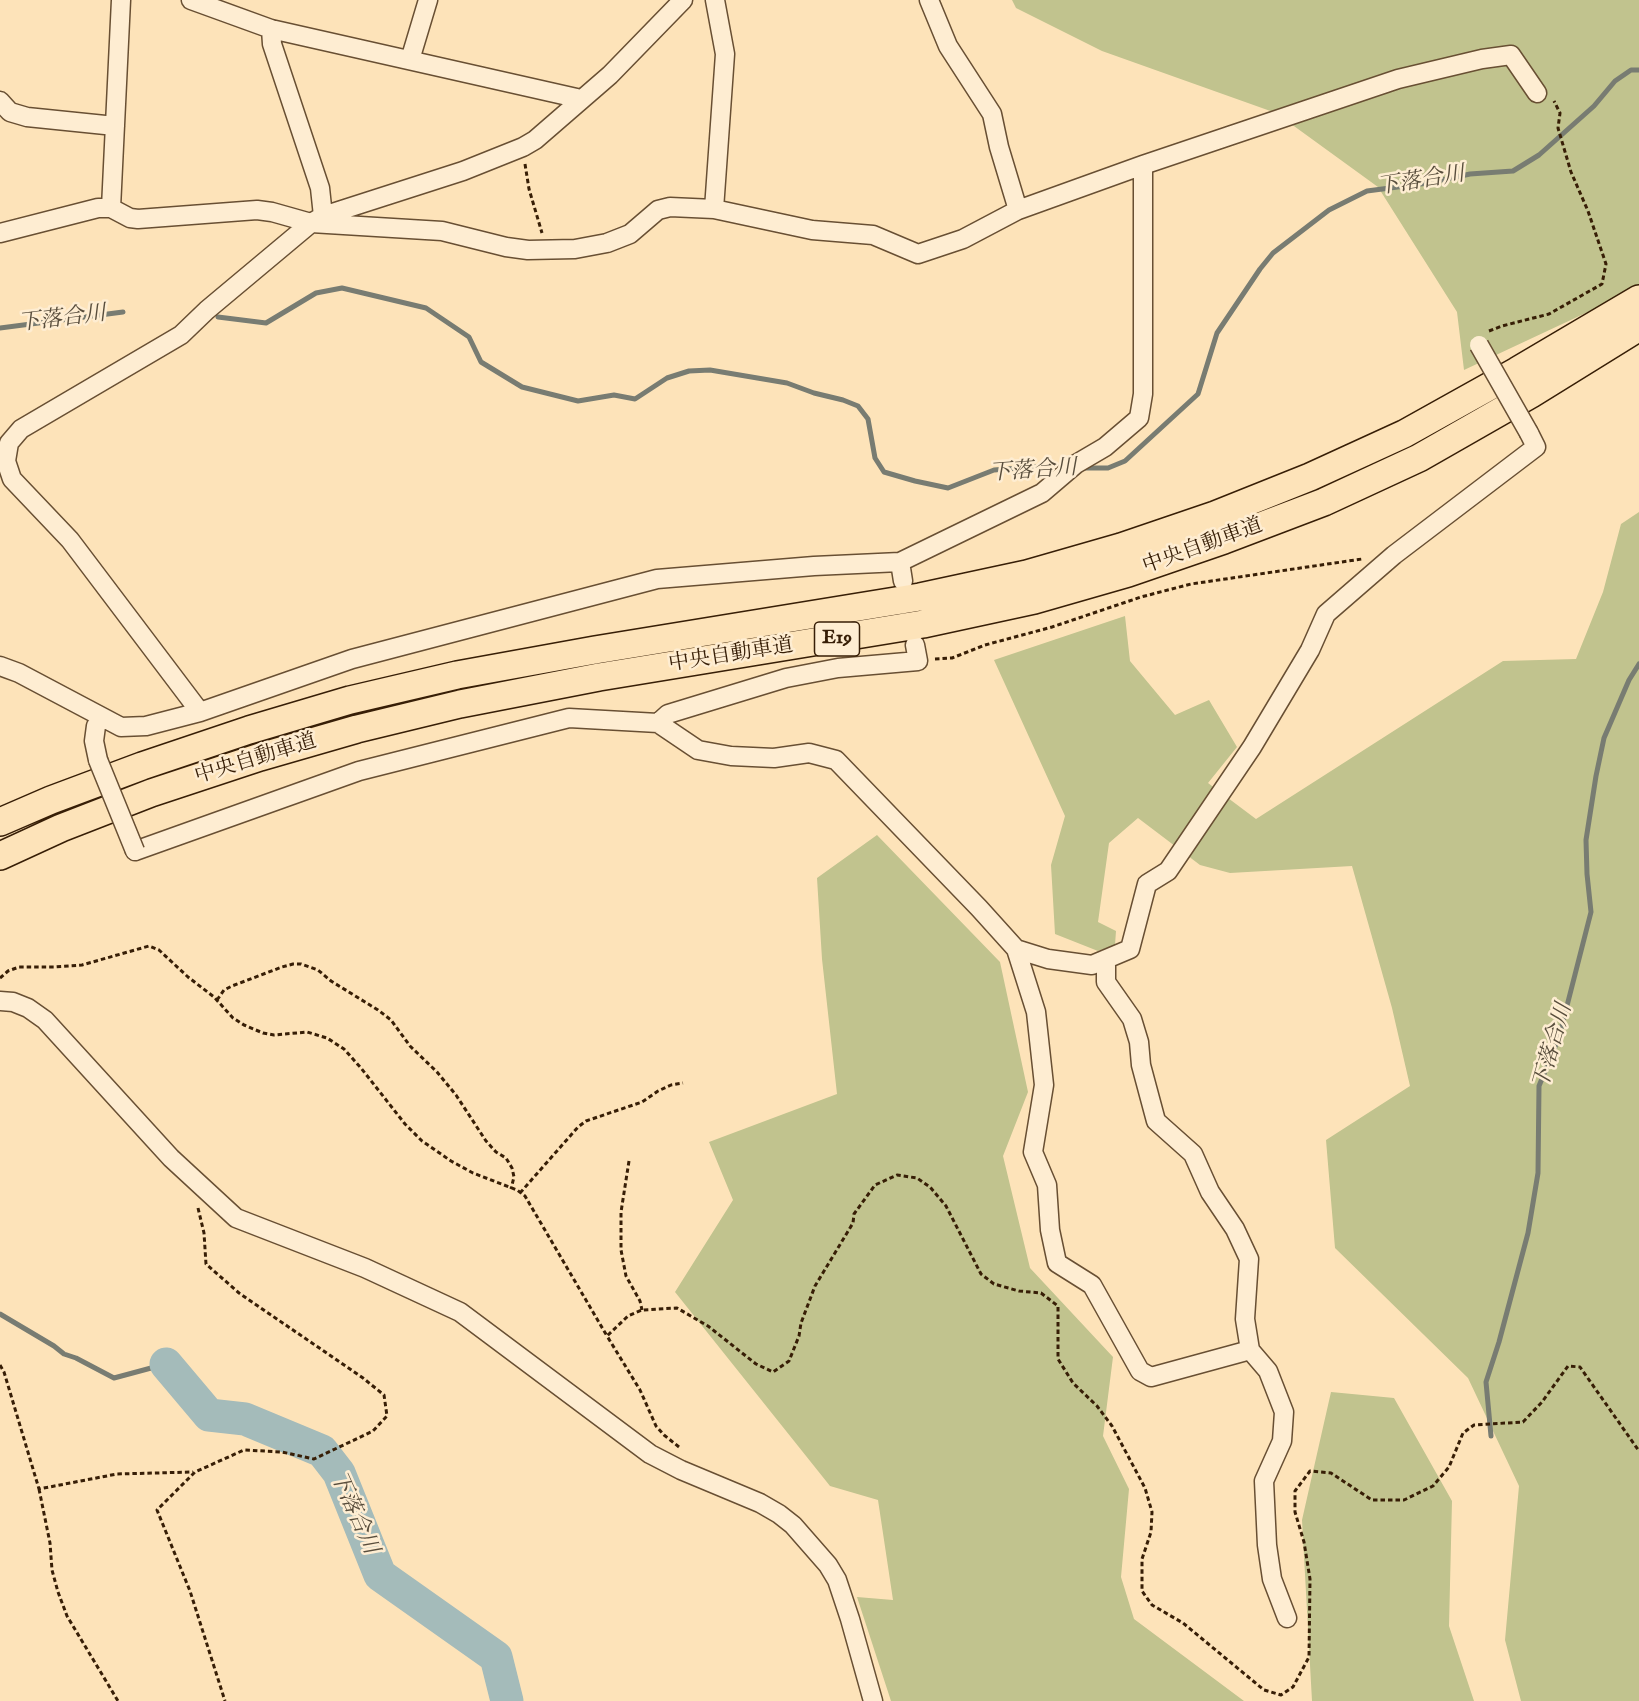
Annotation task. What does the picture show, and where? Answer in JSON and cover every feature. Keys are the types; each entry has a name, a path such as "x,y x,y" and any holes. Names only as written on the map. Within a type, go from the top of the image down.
{"highway":[{"name":"中央自動車道","path":"0,822 51,800 153,763 249,730 350,700 457,675 920,597 1027,574 1121,547 1215,515 1310,477 1404,434 1517,371 1639,298"},
{"name":"中央自動車道","path":"0,856 61,828 151,793 260,757 357,729 460,704 599,677 923,624 1034,600 1128,573 1324,502 1419,458 1531,394 1639,327"}],"street":[{"path":"111,208 121,0"},
{"path":"190,0 271,29 581,99"},
{"path":"410,60 428,0"},
{"path":"200,712 70,540 12,479 6,461 9,443 21,429 181,335 207,310 317,220 463,171 524,147 535,140 610,75 683,0"},
{"path":"714,209 725,54 715,0"},
{"path":"929,0 948,46 992,114 999,147 1018,210"},
{"path":"271,29 272,44 320,189 317,220"},
{"path":"0,233 88,210 111,208 130,218 138,219 257,210 317,220 442,231 506,247 543,250 575,249 607,243 630,234 658,210 670,207 714,209 812,230 873,235 918,254 963,239 1018,210 1398,78 1482,59 1511,56 1537,93"},
{"path":"0,101 10,112 27,117 115,126"},
{"path":"0,666 20,673 121,726 146,726 200,712 352,659 657,579 814,566 900,562 1042,494 1070,469 1105,447 1139,418 1143,394 1143,165"},
{"path":"1016,949 1048,959 1092,965 1130,949 1147,885 1168,871 1252,747 1310,650 1326,614 1394,555 1536,447 1479,345"},
{"path":"900,562 903,581"},
{"path":"658,723 668,714 786,678 916,653"},
{"path":"102,717 96,726 94,741 98,760 135,851 358,771 569,718 658,723 698,750 731,756 774,758 809,753 836,760 1016,949 1036,1012 1044,1085 1033,1152 1047,1185 1050,1230 1057,1263 1092,1285 1140,1371 1151,1377 1250,1350"},
{"path":"1106,959 1106,982 1132,1019 1139,1042 1141,1065 1156,1120 1193,1154 1210,1192 1235,1229 1249,1259 1245,1319 1250,1350 1268,1371 1284,1412 1282,1441 1264,1481 1270,1568 1287,1618"},
{"path":"0,1001 13,1002 28,1008 45,1020 171,1158 236,1218 365,1268 460,1312 650,1454 681,1470 760,1503 793,1525 812,1545 837,1580 873,1701"}],"path":[{"path":"1479,345 1476,337 1502,326 1549,314 1602,284 1605,264 1588,211 1571,172 1558,128 1560,113 1554,101 1537,93"},
{"path":"524,147 526,176 543,236 543,250"},
{"path":"916,653 952,658 985,645 1191,584 1394,555"},
{"path":"0,978 8,971 19,967 82,965 149,946 159,950 188,977 205,989 232,1018 263,1033 274,1035 307,1032 317,1034 344,1049 362,1068 405,1124 422,1141 473,1173 525,1196 640,1390 656,1425 681,1449 685,1456 685,1464 681,1470"},
{"path":"217,1000 224,990 282,967 301,964 318,970 391,1020 410,1046 437,1072 456,1095 486,1141 496,1152 506,1158 514,1177 511,1189"},
{"path":"520,1192 586,1121 642,1102 658,1091 683,1083"},
{"path":"629,1161 621,1212 621,1250 626,1276 644,1310"},
{"path":"189,1173 204,1233 207,1264 239,1293 363,1378 384,1395 387,1416 373,1431 314,1459 282,1452 244,1450 195,1472 157,1510 190,1591 225,1701"},
{"path":"607,1336 628,1316 644,1310 677,1308 708,1326 756,1364 773,1372 789,1360 800,1336 801,1323 815,1286 853,1223 854,1214 875,1185 897,1175 917,1178 930,1187 946,1206 981,1274 994,1284 1018,1291 1041,1293 1058,1306 1058,1359 1073,1383 1097,1406 1112,1426 1145,1488 1152,1512 1151,1532 1142,1560 1142,1591 1152,1605 1183,1623 1264,1690 1281,1695 1293,1687 1309,1657 1310,1579 1296,1512 1295,1491 1310,1471 1331,1473 1372,1500 1404,1500 1433,1486 1449,1467 1463,1433 1474,1425 1523,1422 1542,1402 1568,1366 1580,1367 1639,1451"},
{"path":"0,1365 39,1489 50,1543 52,1570 58,1592 67,1616 118,1701"},
{"path":"39,1489 117,1474 195,1472"}],"green space":[{"path":"1012,0 1639,0 1639,286 1464,370 1457,312 1378,187 1276,113 1102,51 1016,8"},
{"path":"1639,512 1639,1701 1521,1701 1505,1640 1519,1486 1468,1378 1335,1248 1326,1140 1410,1086 1392,1008 1352,866 1230,873 1200,865 1138,818 1109,843 1098,922 1116,931 1115,945 1098,951 1055,934 1051,865 1065,816 994,660 1125,616 1130,661 1175,715 1209,700 1237,747 1208,783 1256,819 1503,661 1576,659 1603,592 1621,524"},
{"path":"877,835 1000,962 1028,1092 1003,1156 1030,1268 1113,1357 1103,1436 1129,1489 1121,1577 1134,1619 1244,1701 891,1701 857,1597 893,1600 878,1500 830,1486 675,1292 733,1200 709,1142 837,1094 822,959 817,878"},
{"path":"1331,1392 1394,1398 1452,1501 1449,1626 1474,1701 1312,1701 1302,1520"}],"waterway":[{"name":"下落合川","path":"1082,468 1108,468 1125,461 1198,394 1217,333 1260,269 1273,253 1329,210 1367,191 1428,183 1470,174 1513,171 1539,155 1594,106 1615,81 1631,70 1639,70"},
{"name":"下落合川","path":"218,317 266,323 316,293 342,288 426,308 469,337 481,362 522,387 578,401 614,395 635,399 667,378 689,371 710,370 787,383 858,406 868,419 875,458 884,472 915,481 948,488 994,470 1044,466 1064,467"},
{"name":"下落合川","path":"0,328 123,312"},
{"name":"下落合川","path":"1491,1436 1486,1382 1528,1233 1538,1173 1539,1086 1559,1037 1591,912 1586,840 1596,776 1604,738 1629,680 1639,664"},
{"path":"0,1314 64,1354 114,1378 166,1364"},
{"name":"下落合川","path":"166,1364 209,1415 245,1419 322,1451 339,1473 380,1575 496,1657 507,1701"}]}
